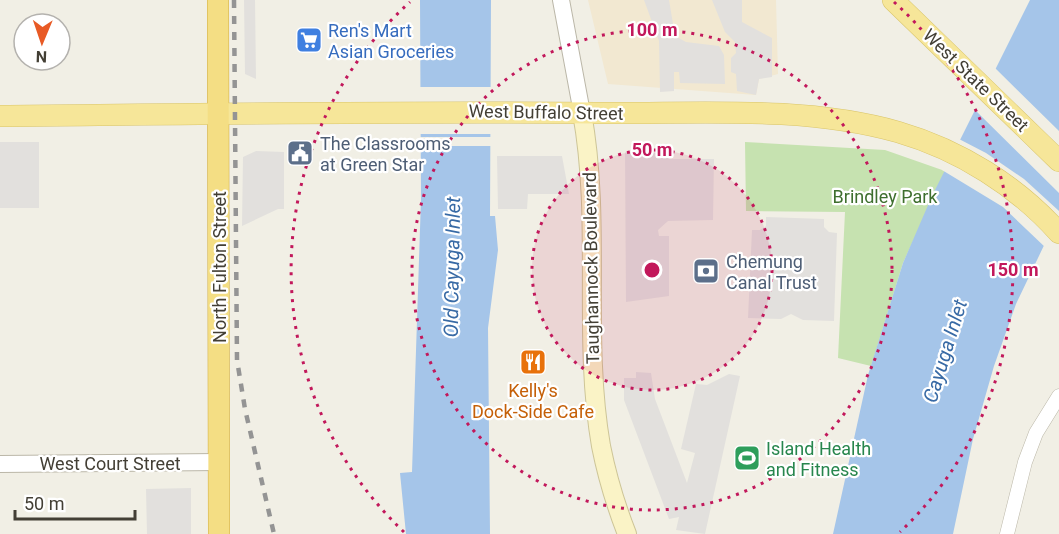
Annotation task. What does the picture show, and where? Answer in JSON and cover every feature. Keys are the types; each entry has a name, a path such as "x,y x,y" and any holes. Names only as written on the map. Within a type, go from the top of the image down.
{"highway":[{"name":"North Fulton Street","path":"218,0 219,534"}],"main road":[{"name":"West State Street","path":"893,0 1059,161"},
{"name":"West Buffalo Street","path":"0,116 496,111 830,117 901,133 962,158 1019,194 1059,233"},
{"name":"Taughannock Boulevard","path":"582,113 590,181 595,397 601,447 627,534"}],"street":[{"name":"Taughannock Boulevard","path":"561,0 582,113"},
{"path":"1007,534 1025,462 1036,433 1059,396"},
{"name":"West Court Street","path":"0,464 219,462"}],"shaded area":[{"path":"244,0 255,0 256,79 245,74"},
{"path":"588,0 776,0 778,74 759,79 756,95 608,84"},
{"path":"644,0 669,0 675,36 686,42 719,46 724,55 725,84 680,83 679,72 674,72 674,91 660,92 659,41"},
{"path":"712,0 742,0 742,22 772,38 772,77 759,79 756,95 737,91 736,74 731,72 731,58 736,53 735,42 725,32"},
{"path":"0,142 39,142 39,208 0,208"},
{"path":"256,151 284,152 284,209 278,209 242,226 243,157"},
{"path":"625,152 667,153 669,159 714,159 713,220 668,221 658,230 659,236 669,236 669,296 626,302"},
{"path":"497,156 562,156 569,194 528,194 527,209 498,209"},
{"path":"766,217 824,219 824,227 829,232 837,233 834,321 803,320 791,314 781,319 748,318 752,230 760,230 766,226"},
{"path":"636,372 651,373 655,399 687,483 695,453 681,449 696,384 707,385 729,374 740,376 705,534 676,530 679,517 669,519 624,400 624,378 636,378"},
{"path":"191,488 191,534 147,534 146,489"}],"green space":[{"name":"Brindley Park","path":"745,142 885,150 945,171 903,263 871,366 838,358 845,212 746,211"}],"water":[{"name":"Old Cayuga Inlet","path":"420,0 491,0 490,216 495,216 498,250 488,328 490,534 406,534 400,473 412,472 421,199"},
{"name":"Cayuga Inlet","path":"1030,0 1059,0 1059,214 1016,304 994,366 973,439 953,534 833,534 868,375 903,263 932,196"}],"pier":[{"path":"994,67 1059,131 1059,193 974,109"},
{"path":"418,87 494,87 493,134 418,134"},
{"path":"419,137 493,137 493,146 419,146"},
{"path":"959,139 986,153 1024,179 1059,211 1059,221 1046,248 1003,207 942,170"}],"railway":[{"path":"234,0 237,360 245,409 274,534"}],"place":[{"name":"Ren's Mart Asian Groceries","path":"309,40"},
{"name":"The Classrooms at Green Star","path":"300,153"},
{"name":"Chemung Canal Trust","path":"706,271"},
{"name":"Kelly's Dock-Side Cafe","path":"533,362"},
{"name":"Island Health and Fitness","path":"747,458"}]}
